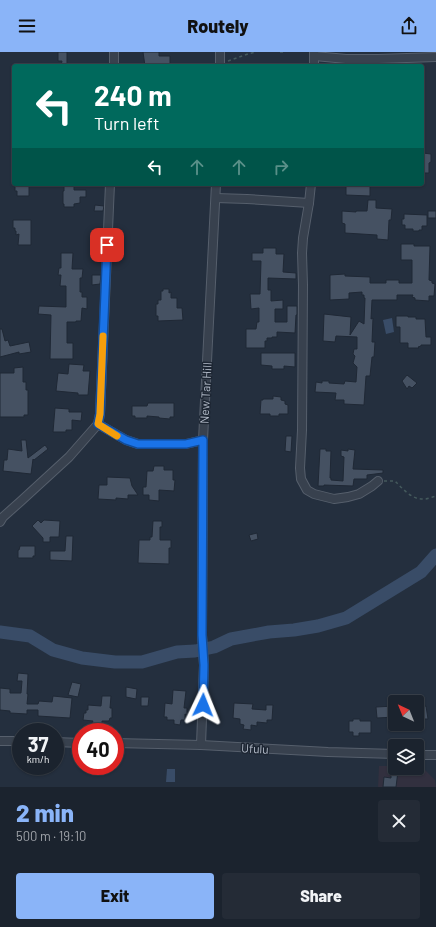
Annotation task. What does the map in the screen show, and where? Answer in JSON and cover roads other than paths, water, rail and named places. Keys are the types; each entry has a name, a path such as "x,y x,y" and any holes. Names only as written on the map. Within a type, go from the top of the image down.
{"street":[{"path":"114,52 114,64"},
{"path":"220,52 220,64"},
{"path":"314,64 315,54 346,58 378,59 436,57"},
{"path":"1,518 69,457 98,424 100,414 110,186"},
{"name":"New Tar Hill","path":"201,745 204,665 202,635 203,440 216,186"},
{"path":"311,186 302,253 301,480 307,490 314,494 334,499 359,494 378,481"},
{"path":"216,198 309,203"},
{"path":"98,424 126,440 138,444 186,444 203,440"},
{"path":"0,741 12,741"},
{"name":"Ufulu","path":"124,744 201,745 388,754"},
{"path":"424,755 436,755"}],"water":[{"path":"392,318 394,332 386,334 383,320"},
{"path":"167,769 175,769 175,782 166,782"}],"waterway":[{"path":"0,632 30,636 53,650 82,658 115,662 142,662 177,652 195,651 214,647 231,639 269,632 318,626 346,618 421,572 436,555"}]}
